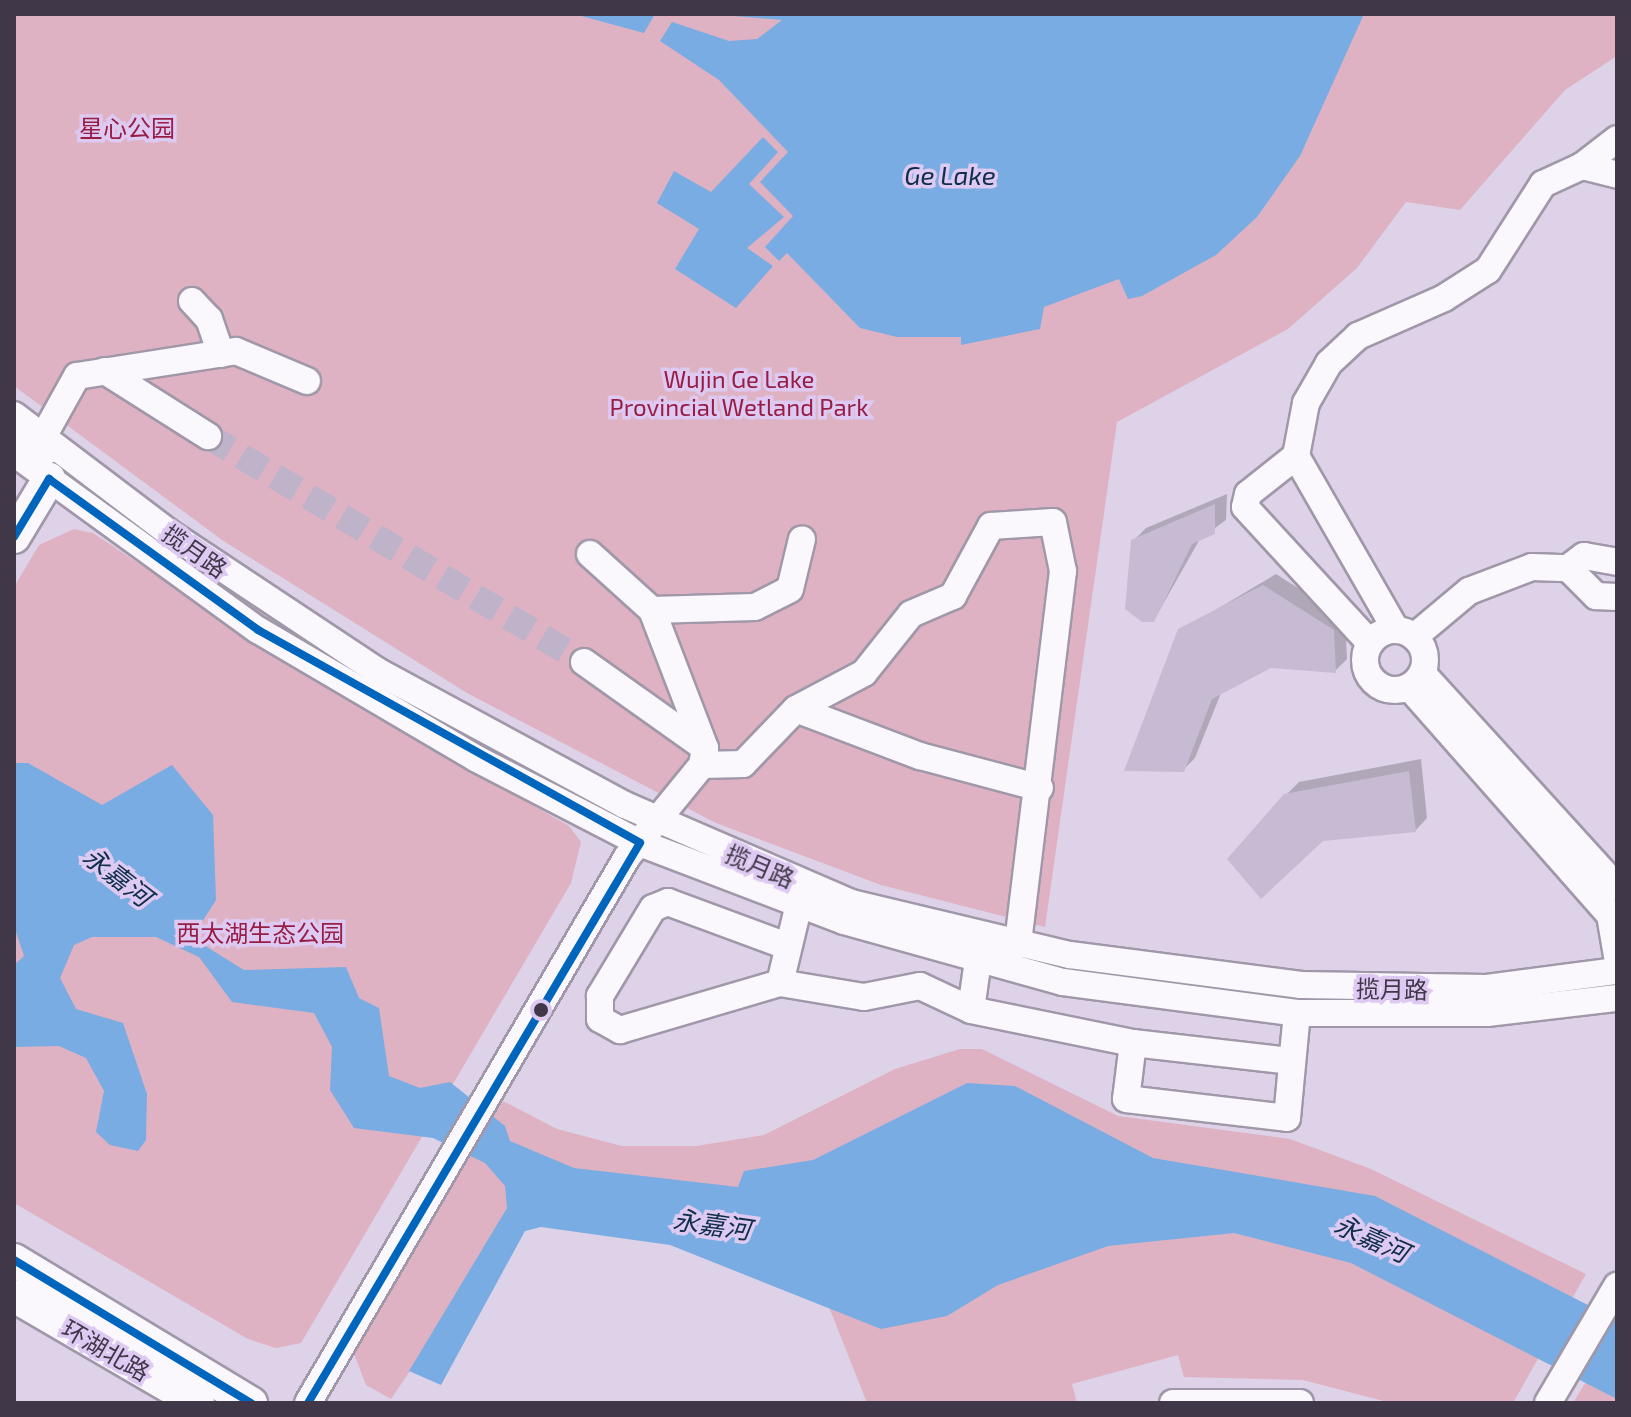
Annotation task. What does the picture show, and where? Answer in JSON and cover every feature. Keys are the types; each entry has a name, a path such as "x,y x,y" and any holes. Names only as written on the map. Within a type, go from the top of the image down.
{"main road":[{"path":"14,537 49,479"},
{"name":"环湖北路","path":"14,1260 251,1403"},
{"name":"环湖北路","path":"14,1296 198,1403"}],"street":[{"path":"1370,643 1245,507 1248,494 1296,456 1306,403 1329,363 1358,336 1444,298 1488,270 1543,184 1582,166 1617,139"},
{"path":"1582,166 1617,175"},
{"path":"192,301 209,319 221,354"},
{"path":"49,479 29,441 66,385 105,371 251,352 307,381"},
{"path":"105,371 208,436"},
{"name":"揽月路","path":"14,415 29,441 377,671 660,820 851,903 1018,945 1183,972 1388,990 1487,988 1617,971"},
{"name":"揽月路","path":"14,453 258,630 366,696 640,843 799,904 978,960 1077,985 1297,1013 1487,1013 1617,998"},
{"path":"1296,456 1405,633 1424,654 1416,680"},
{"path":"584,662 703,756 743,764 796,709 864,673 911,614 953,596 991,526 1053,522 1063,571 1040,788 1018,945"},
{"path":"652,610 755,607 790,589 802,539"},
{"path":"590,554 652,610 703,756"},
{"path":"1370,643 1405,633 1469,591 1532,567 1568,568 1584,556 1617,562"},
{"path":"1568,568 1596,596 1617,597"},
{"path":"1370,643 1364,662 1372,680 1389,690 1416,680"},
{"path":"1416,680 1617,887"},
{"path":"1416,680 1614,913 1617,956"},
{"path":"796,709 920,756 1040,788"},
{"path":"308,1403 640,843 660,820 703,756"},
{"path":"784,945 668,902 653,908 597,1005 600,1019 620,1030 780,983 864,997 920,986 971,1010 1133,1043 1292,1061"},
{"path":"780,983 784,945 799,904"},
{"path":"971,1010 978,960"},
{"path":"1133,1043 1126,1099 1287,1118 1297,1013"},
{"path":"1552,1397 1614,1292"},
{"path":"1173,1403 1300,1403"}],"green space":[{"name":"Wujin Ge Lake Provincial Wetland Park","path":"14,14 1617,14 1617,56 1565,90 1460,210 1406,202 1357,268 1288,329 1117,422 1045,927 881,885 716,823 467,693 222,540 14,386"},
{"name":"西太湖生态公园","path":"74,529 93,533 305,674 569,826 581,842 571,883 301,1343 276,1348 248,1339 14,1203 14,587 39,545"},
{"path":"960,1049 982,1049 1118,1116 1290,1139 1371,1169 1586,1274 1513,1403 1391,1403 1303,1380 1184,1377 1178,1355 1072,1384 1077,1403 867,1403 793,1216 534,1188 391,1399 366,1385 353,1351 503,1101 557,1129 622,1146 696,1146 764,1135 895,1069"},
{"path":"1617,1331 1617,1403 1573,1403"}],"water":[{"path":"574,14 655,14 644,33"},
{"name":"Ge Lake","path":"710,14 1364,14 1300,156 1257,217 1216,255 1142,296 1128,299 1119,279 1044,307 1040,329 961,345 961,337 897,337 860,328 787,253 779,261 765,247 793,216 760,182 788,152 719,80 660,41 672,22 729,41 757,39 782,20"},
{"path":"763,137 778,152 749,184 784,217 747,248 773,266 736,308 675,269 699,229 657,203 674,171 711,192"},
{"name":"永嘉河","path":"14,763 28,763 102,805 172,765 213,815 216,900 197,930 202,944 244,970 346,967 359,998 379,1008 389,1076 420,1088 450,1082 505,1126 510,1141 574,1168 738,1187 744,1171 813,1160 967,1083 1015,1086 1153,1158 1375,1196 1617,1320 1617,1399 1351,1263 1234,1233 1108,1246 998,1285 947,1316 881,1329 670,1245 541,1227 525,1231 441,1385 409,1371 507,1208 505,1186 485,1163 433,1138 354,1128 330,1090 332,1047 314,1013 232,1002 199,957 156,937 92,937 74,945 60,978 76,1009 123,1023 147,1094 146,1140 138,1151 110,1145 96,1132 104,1091 86,1058 59,1046 14,1047 14,965 24,956 14,926"}],"building":[{"path":"1215,504 1215,534 1192,544 1154,622 1142,622 1125,609 1131,540"},
{"path":"1263,585 1334,630 1336,673 1271,668 1212,699 1184,772 1124,771 1178,629"},
{"path":"1409,771 1416,832 1323,841 1261,899 1227,859 1284,794"}],"tunnel":[{"path":"208,436 584,662"}],"transit line":[{"path":"14,537 49,479 258,630 640,843 308,1403"},
{"path":"14,1260 251,1403"}],"park label":[{"name":"星心公园","path":"127,128"}]}
